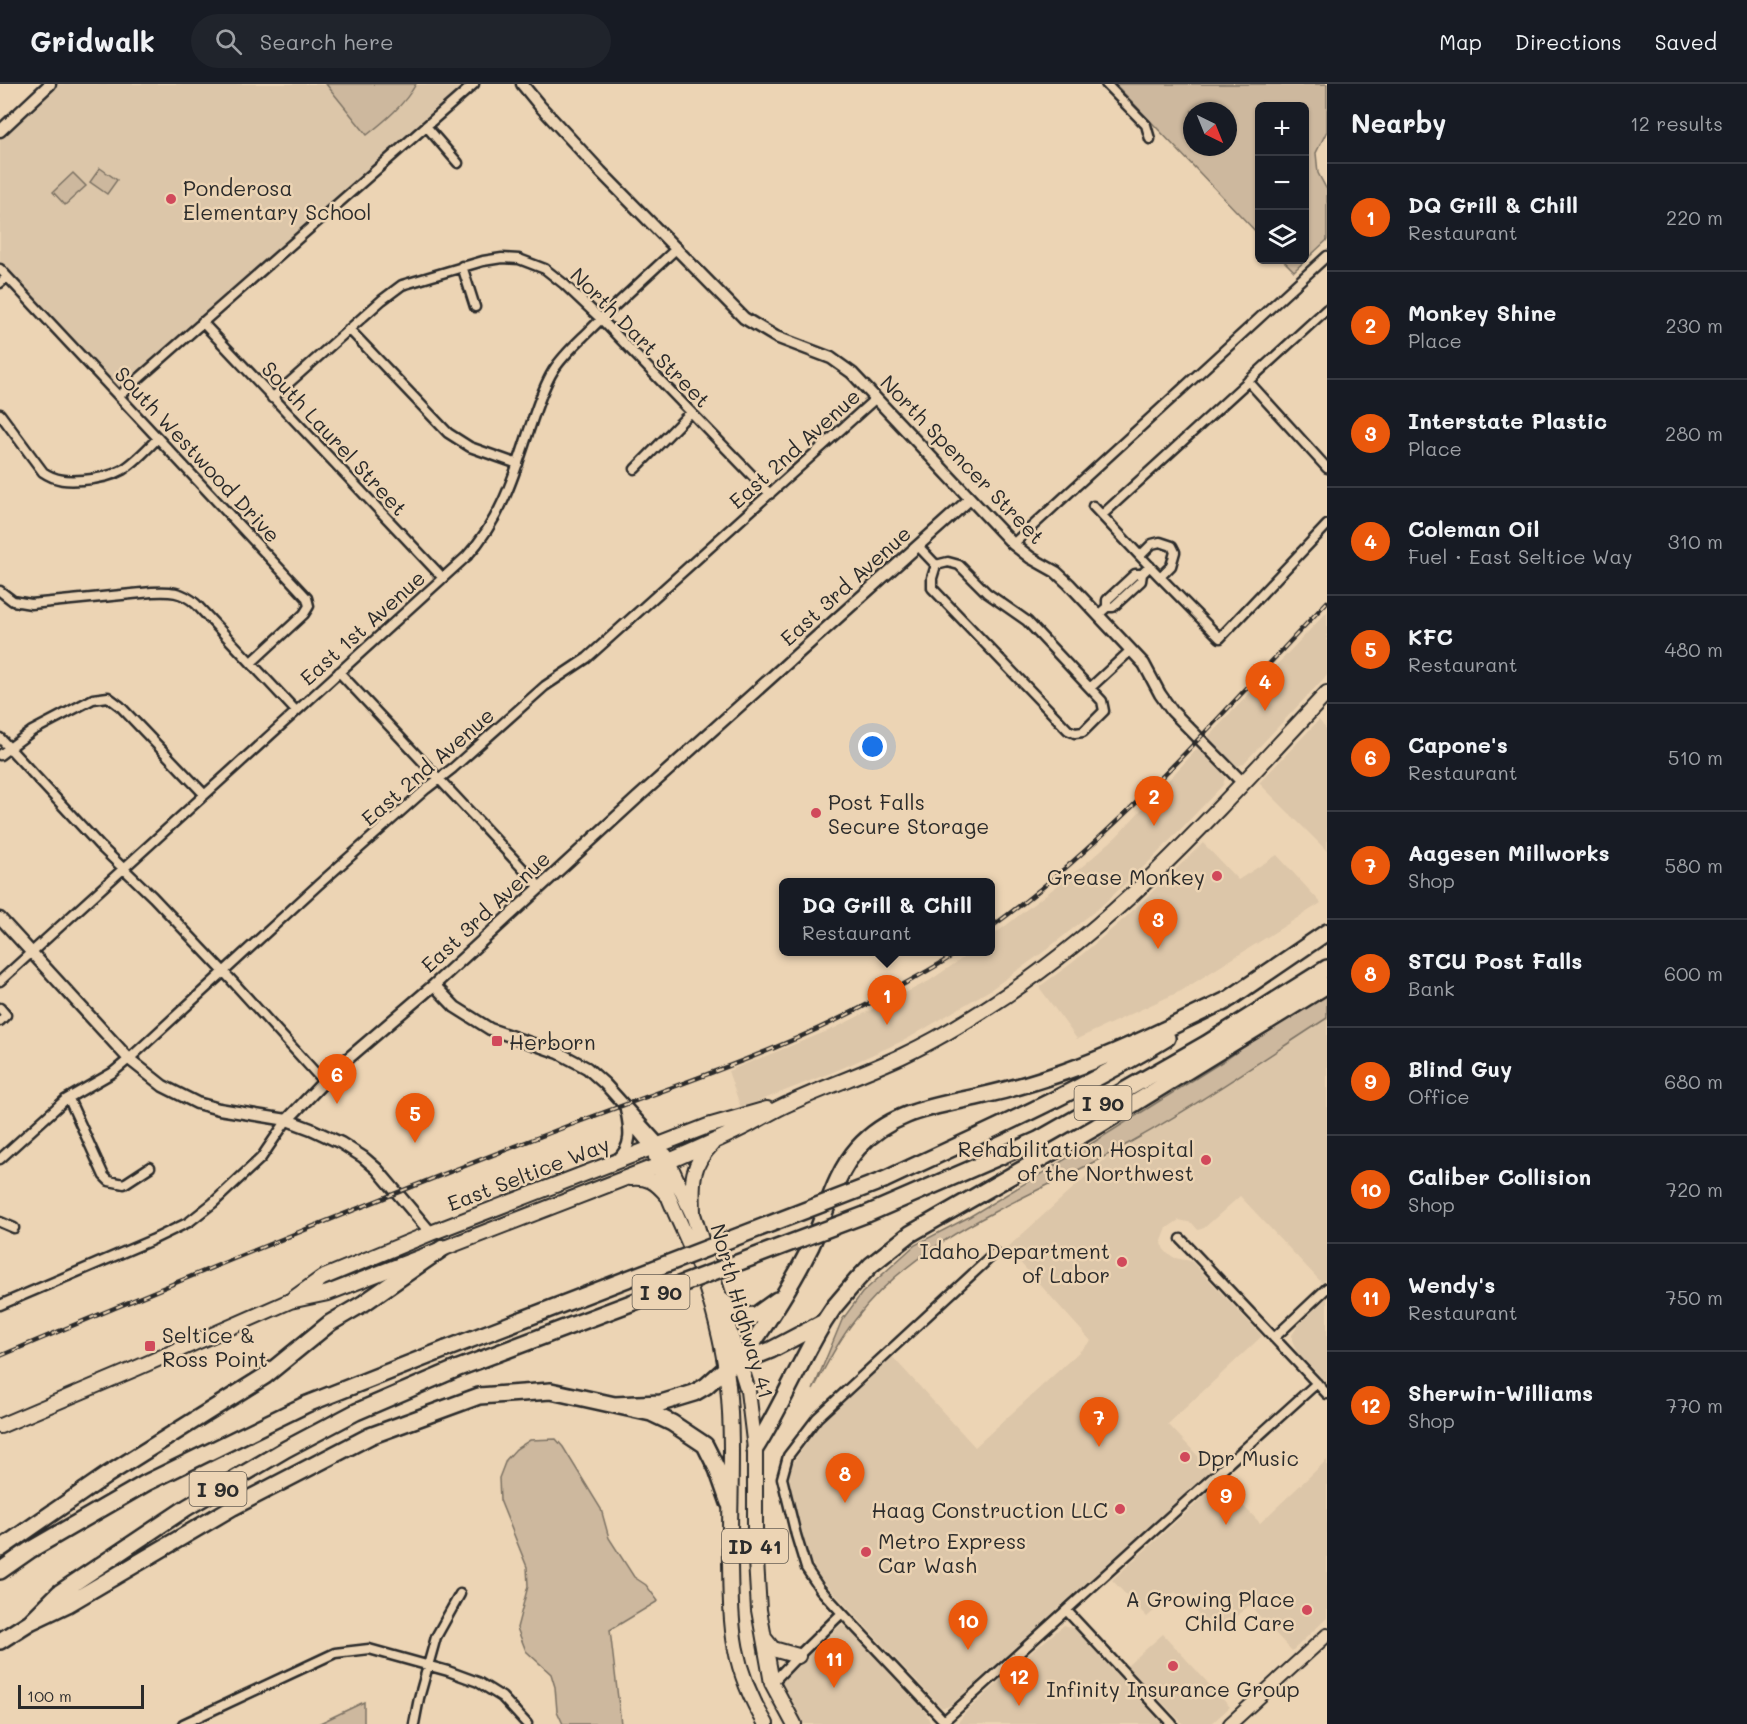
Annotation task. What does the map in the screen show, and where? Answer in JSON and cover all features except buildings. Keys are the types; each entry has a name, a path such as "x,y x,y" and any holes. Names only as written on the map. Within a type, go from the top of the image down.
{"highway":[{"name":"I 90","path":"0,1571 30,1550 146,1483 307,1404 446,1348 884,1180 1059,1097 1137,1056 1231,998 1327,932"},
{"name":"I 90","path":"0,1641 30,1622 59,1593 195,1503 286,1449 356,1412 456,1369 867,1214 1038,1140 1206,1044 1327,968"},
{"path":"755,1449 772,1423 797,1370 834,1307 857,1280 885,1254 910,1234 1096,1127 1327,985"},
{"path":"733,1365 782,1296 810,1247 849,1159 871,1135 915,1110 996,1092 1066,1072 1140,1041 1231,998"},
{"path":"0,1549 107,1475 265,1376 330,1323 364,1303 443,1248"},
{"path":"721,1300 743,1316 756,1315 782,1296"},
{"path":"614,1405 661,1404 694,1393 733,1365 771,1350 824,1322"},
{"path":"30,1622 68,1604 233,1507 370,1436 422,1415 479,1396 551,1391 651,1413 672,1423 705,1445 717,1469 729,1503"}],"main road":[{"name":"East Seltice Way","path":"0,1426 290,1301 328,1293 714,1142 789,1103 929,1042 1017,987 1072,946 1152,877 1327,693"},
{"name":"East Seltice Way","path":"290,1301 322,1278 431,1233 708,1126 789,1103"},
{"path":"694,1217 692,1184 694,1169 705,1151 714,1142"},
{"path":"656,1146 663,1163"},
{"name":"North Highway 41","path":"663,1163 669,1197 704,1279 733,1365 748,1391 755,1449 755,1544 759,1610 772,1683 794,1724"},
{"name":"North Highway 41","path":"663,1163 694,1217 721,1300 733,1365 729,1503 731,1618 736,1657 751,1697 766,1724"},
{"path":"622,1179 645,1177 658,1185 669,1197"},
{"path":"431,1233 443,1248 453,1235 514,1211 567,1181"},
{"path":"1230,1724 1327,1635"},
{"path":"765,1639 773,1649 798,1656"},
{"path":"751,1697 755,1696 761,1700 772,1724"}],"street":[{"path":"0,129 50,84"},
{"path":"118,396 474,84"},
{"name":"North Spencer Street","path":"522,84 562,131 734,309 754,326 776,337 809,348 837,362 852,373 1013,544 1031,558 1056,572 1098,615 1144,664 1163,700 1172,711 1243,783"},
{"path":"1106,84 1146,125 1150,139"},
{"path":"426,126 458,163"},
{"name":"East 1st Avenue","path":"0,981 467,556 489,529 507,496 539,399 554,369 601,319 677,248"},
{"path":"1013,544 1327,256"},
{"name":"North Dart Street","path":"272,398 349,328 402,285 462,266 502,258 519,260 537,265 558,278 601,319 770,494"},
{"path":"462,266 475,308"},
{"name":"South Westwood Drive","path":"0,269 3,280 118,396 308,598 309,606 304,614 252,663"},
{"path":"1102,515 1327,309"},
{"name":"South Laurel Street","path":"202,322 443,578"},
{"path":"349,328 448,433 470,447 518,464"},
{"path":"1248,381 1327,468"},
{"name":"East 2nd Avenue","path":"0,1159 56,1107 112,1073 129,1059 318,885 545,686 587,658 876,398"},
{"path":"635,469 691,412"},
{"path":"0,414 43,472 52,478 64,481 98,479 120,472 134,462 158,438"},
{"name":"East 3rd Avenue","path":"0,1305 152,1240 189,1222 213,1203 261,1158 287,1120 323,1081 434,985 970,499"},
{"path":"1093,506 1220,638 1327,525"},
{"path":"1140,556 1152,544 1160,542 1173,546 1175,560 1160,577"},
{"path":"918,546 936,565"},
{"path":"948,562 959,565 987,593 1027,621 1102,701 1104,711 1083,732 1071,732 932,588 936,565 948,562"},
{"path":"1098,615 1107,607 1113,607 1141,581 1142,574 1150,566"},
{"path":"0,591 13,601 31,604 160,592 183,594 196,603 296,711"},
{"path":"1090,688 1131,650"},
{"path":"339,672 540,887"},
{"path":"0,755 32,731 99,697 108,697 127,713 204,794"},
{"path":"0,738 224,972 323,1081"},
{"path":"0,918 129,1059 163,1086 197,1103 219,1109 287,1120 341,1143 377,1169 431,1233"},
{"path":"434,985 455,1007 490,1029 559,1053 587,1068 645,1127 656,1146"},
{"path":"0,1008 6,1015 0,1021"},
{"path":"69,1099 104,1176 109,1181 124,1184 150,1167"},
{"path":"614,1162 621,1158 629,1145 630,1134 626,1109"},
{"path":"0,1222 14,1228"},
{"path":"1182,1239 1327,1394"},
{"path":"995,1253 817,1418 800,1438 785,1463 783,1486 803,1560 813,1579 944,1721 1317,1383"},
{"path":"1274,1338 1327,1288"},
{"path":"414,1724 419,1698 440,1627 460,1594"},
{"path":"1067,1611 1172,1724"},
{"path":"772,1683 842,1613"},
{"path":"183,1724 335,1653 369,1649 462,1676 485,1686 509,1703 527,1724"}],"shaded area":[{"name":"Ponderosa Elementary School","path":"50,84 474,84 119,396 0,268 0,131"},
{"path":"326,84 416,84 388,118 367,135"},
{"path":"1115,84 1327,84 1327,131 1316,153 1318,173 1327,190 1327,240 1309,257 1309,102 1255,102 1255,231 1184,156 1237,156 1237,102 1183,102 1183,155"},
{"path":"100,168 117,180 107,194 90,182"},
{"path":"73,173 86,186 65,205 53,192"},
{"path":"1287,264 1301,264 1294,271"},
{"path":"1327,612 1327,675 1243,764 1238,766 1234,764 1208,737"},
{"path":"1319,720 1327,730 1327,851 1259,783"},
{"path":"1198,748 1222,772 1225,778 1223,785 1151,860 1100,907 990,990 907,1039 838,1070 741,1108 728,1071 835,1028 929,981 966,956 995,956 995,934 1084,865 1117,836"},
{"path":"1203,843 1238,880 1277,855 1321,903 1181,991 1077,1039 1039,987 1072,963 1125,918"},
{"path":"1327,989 1327,1018 1166,1122 1111,1153 973,1223 909,1266 880,1291 855,1320 813,1390 842,1320 862,1293 915,1245 969,1217 1094,1142 1228,1058"},
{"path":"1327,1018 1327,1278 1322,1283 1240,1196 1204,1228 1198,1230 1192,1223 1179,1220 1167,1228 1162,1241 1163,1248 1168,1254 1191,1261 1262,1336 1168,1424 1211,1470 951,1705 941,1707 816,1571 809,1557 789,1485 790,1470 794,1461 829,1412 889,1353 975,1447 1091,1341 1007,1248 1112,1153"},
{"path":"1327,1298 1327,1383 1297,1352 1292,1335 1299,1324"},
{"path":"556,1439 601,1509 609,1538 634,1577 646,1585 658,1601 610,1630 621,1724 563,1724 557,1711 555,1687 551,1674 526,1651 517,1628 528,1586 527,1567 500,1500 499,1478 506,1460 516,1449 530,1440"},
{"path":"1327,1460 1327,1618 1292,1651 1249,1605 1218,1633 1175,1592 1147,1617 1112,1580 1220,1482 1260,1523"},
{"path":"841,1625 847,1628 925,1711 931,1724 785,1724 769,1701 769,1692"},
{"path":"1064,1625 1074,1628 1162,1724 957,1724 965,1713"},
{"path":"1163,1634 1230,1707 1211,1724 1183,1724 1127,1666"},
{"path":"364,1702 364,1724 318,1724"}],"railway":[{"path":"995,924 1037,892 1124,814 1207,731 1327,602"},
{"path":"0,1356 413,1186 775,1047 862,1007 952,956"}],"place":[{"name":"Ponderosa Elementary School","path":"171,199"},
{"name":"Coleman Oil","path":"1265,711"},
{"name":"Post Falls Secure Storage","path":"816,813"},
{"name":"Monkey Shine","path":"1154,826"},
{"name":"Grease Monkey","path":"1217,876"},
{"name":"Interstate Plastic","path":"1158,949"},
{"name":"DQ Grill & Chill","path":"887,1025"},
{"name":"Herborn","path":"497,1041"},
{"name":"Capone's","path":"337,1104"},
{"name":"KFC","path":"415,1143"},
{"name":"Rehabilitation Hospital of the Northwest","path":"1206,1160"},
{"name":"Idaho Department of Labor","path":"1122,1262"},
{"name":"Seltice & Ross Point","path":"150,1346"},
{"name":"Aagesen Millworks","path":"1099,1447"},
{"name":"Dpr Music","path":"1185,1457"},
{"name":"STCU Post Falls","path":"845,1503"},
{"name":"Haag Construction LLC","path":"1120,1509"},
{"name":"Blind Guy","path":"1226,1525"},
{"name":"Metro Express Car Wash","path":"866,1552"},
{"name":"A Growing Place Child Care","path":"1307,1610"},
{"name":"Caliber Collision","path":"968,1650"},
{"name":"Infinity Insurance Group","path":"1173,1666"},
{"name":"Wendy's","path":"834,1688"},
{"name":"Sherwin-Williams","path":"1019,1706"}]}
